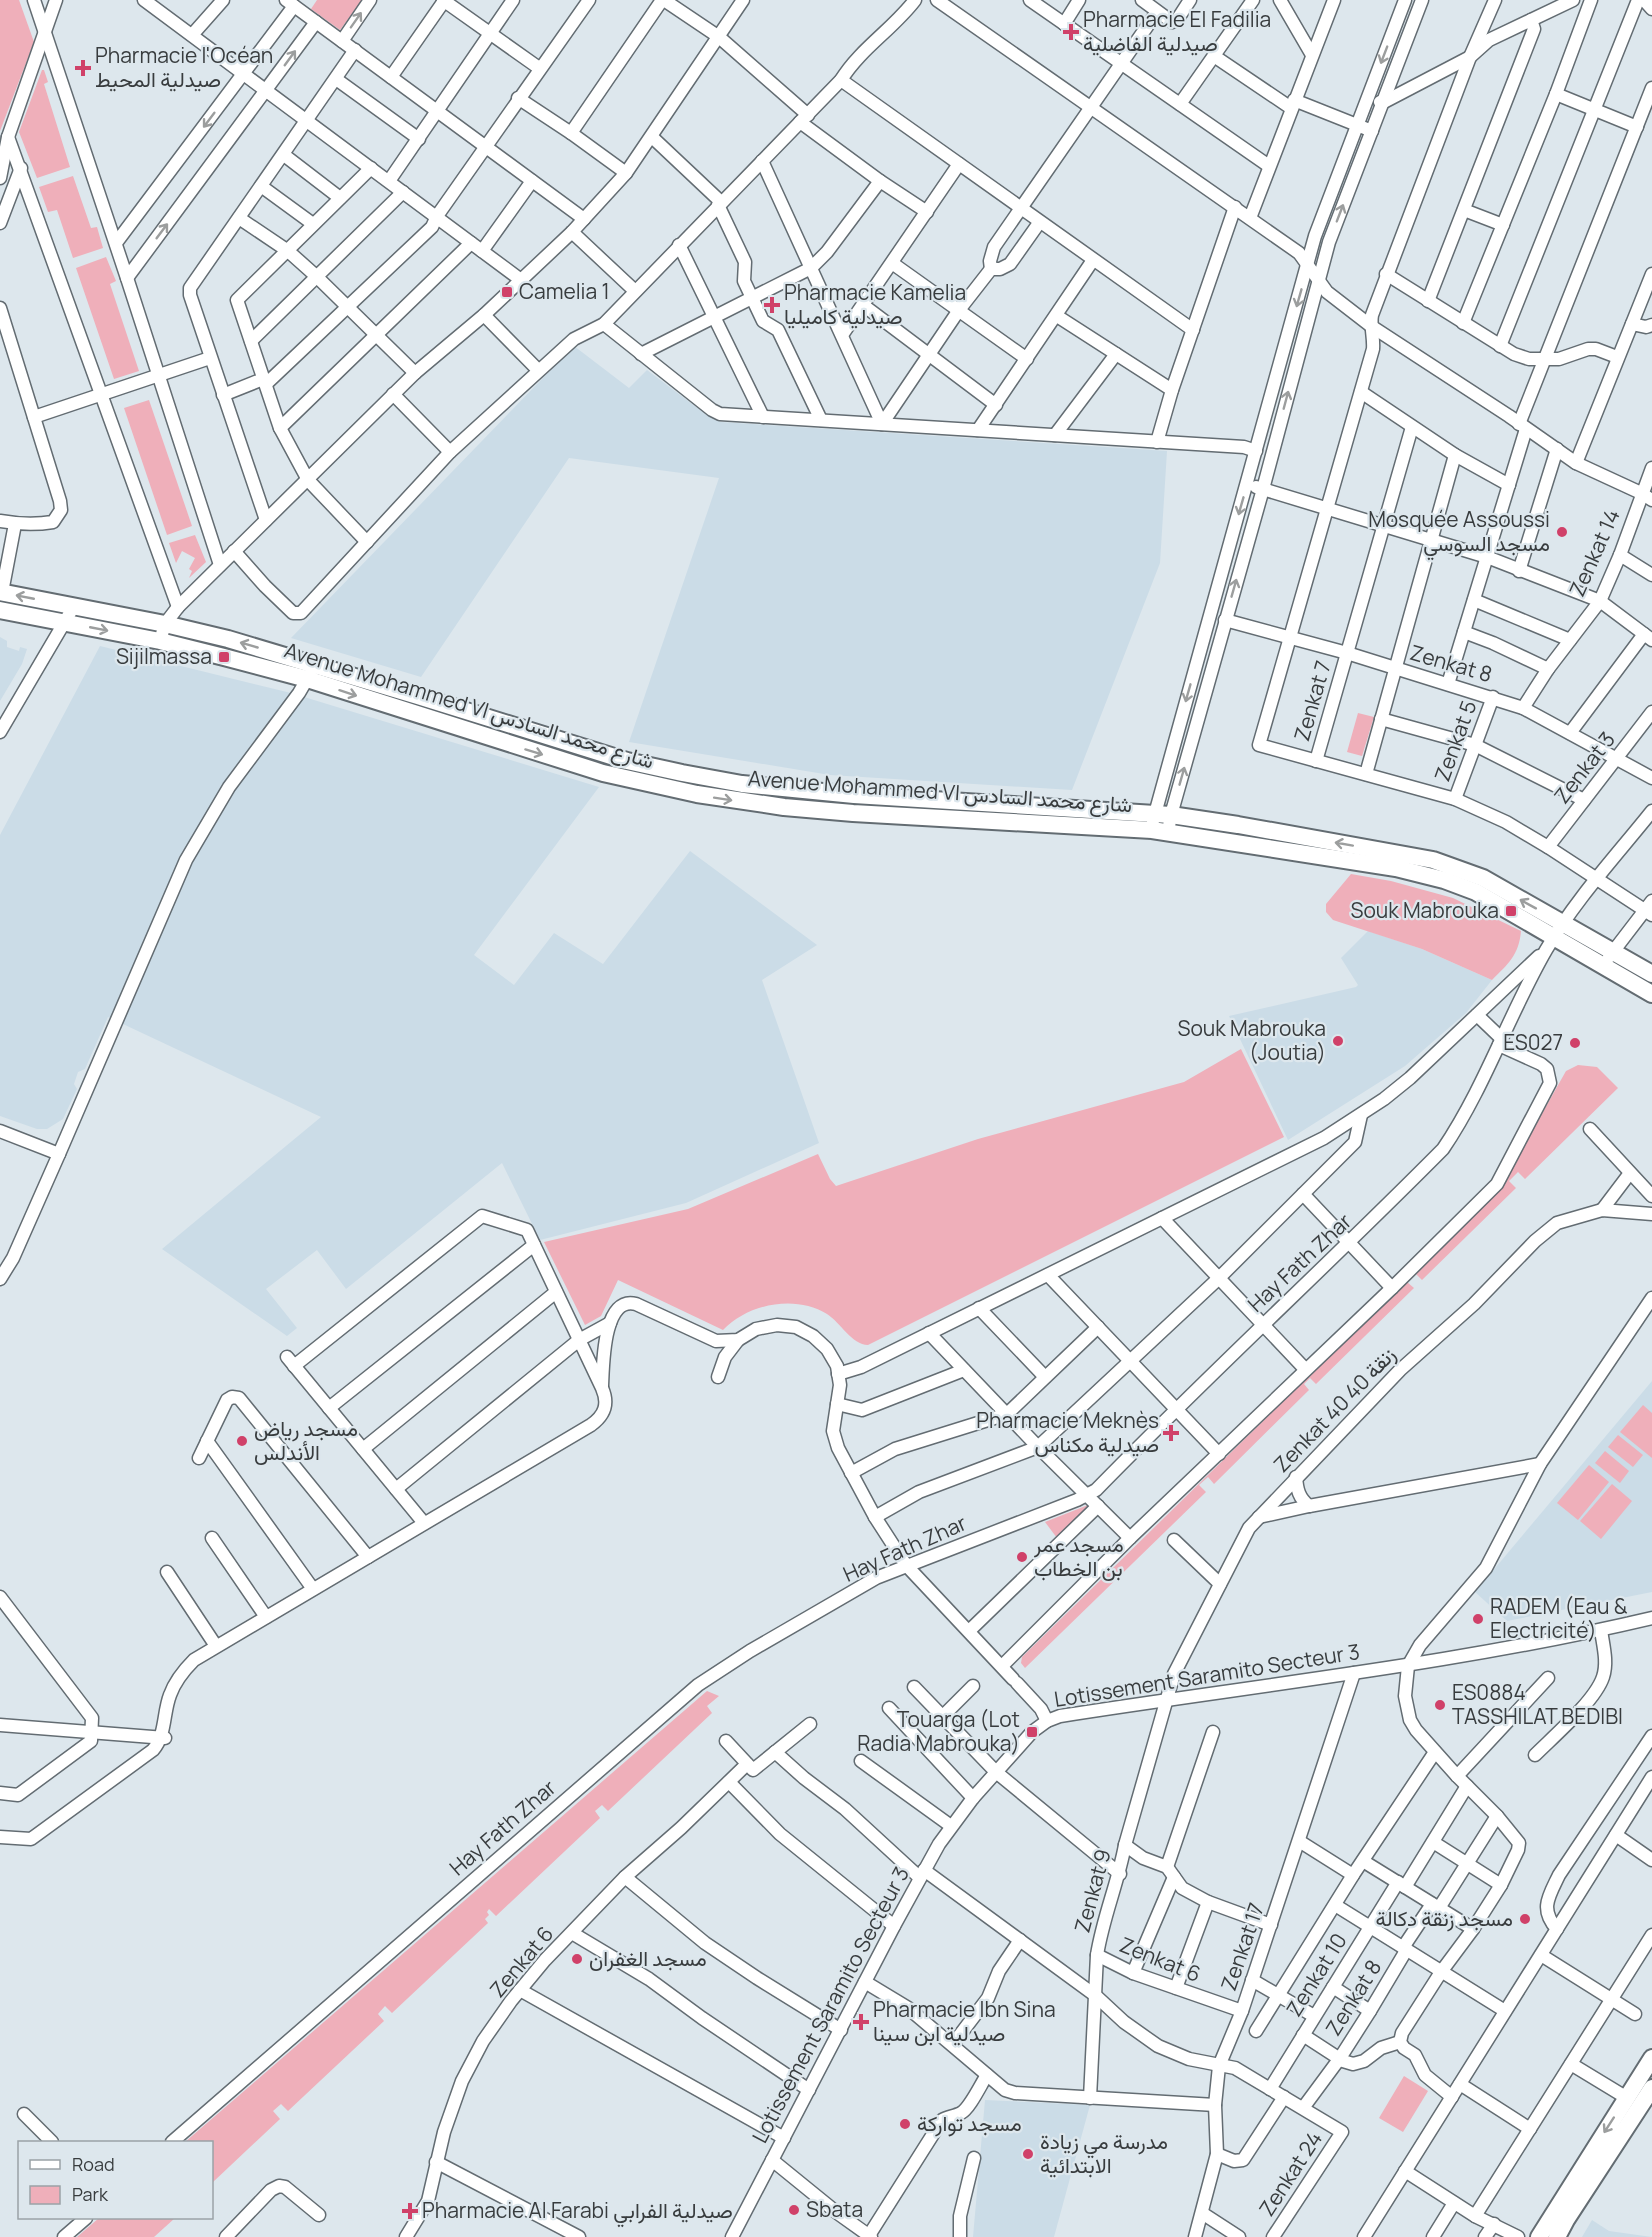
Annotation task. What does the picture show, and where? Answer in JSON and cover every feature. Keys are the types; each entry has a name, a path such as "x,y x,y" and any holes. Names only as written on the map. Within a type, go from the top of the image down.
{"main road":[{"name":"Avenue Mohammed VI شارع محمد السادس","path":"1,592 165,624 228,639 311,672 622,778 697,794 747,802 853,813 933,817 1158,825 1171,815 1433,860 1483,878 1555,936"},
{"name":"Avenue Mohammed VI شارع محمد السادس","path":"0,609 311,672 627,761 742,784 935,800 1158,825 1429,875 1476,892 1555,936 1652,974"},
{"path":"622,778 627,761"},
{"path":"853,813 854,795"},
{"path":"933,817 935,800"},
{"name":"Avenue Mohammed VI شارع محمد السادس","path":"1608,958 1652,993"},
{"path":"1539,2237 1652,2058"},
{"path":"1557,2237 1651,2091"}],"street":[{"path":"34,0 116,243 220,565"},
{"path":"0,176 8,137 46,34 56,0"},
{"path":"144,0 521,280"},
{"path":"192,35 223,0"},
{"path":"342,41 370,0"},
{"path":"391,77 443,0 539,68"},
{"path":"389,181 513,0"},
{"path":"224,395 264,381 432,227 437,216 518,98 589,0"},
{"path":"571,133 663,0 719,37 804,118 880,181 927,212"},
{"path":"160,641 165,624 178,606 309,480 415,373 483,315 572,232 626,174 743,0"},
{"path":"234,551 293,613 297,614 305,609 450,452 574,339 604,324 841,80 850,65 904,14 915,0"},
{"path":"937,0 1299,253 1326,292 1371,326 1576,463 1647,497"},
{"path":"1030,0 1269,166"},
{"path":"1064,24 1079,0"},
{"path":"1142,0 1169,21 1174,22 1190,0"},
{"path":"1180,104 1253,0"},
{"path":"1280,0 1312,55"},
{"path":"1250,218 1334,0"},
{"path":"1158,825 1247,484 1315,236 1405,0"},
{"path":"1171,815 1263,489 1329,242 1422,0"},
{"path":"1495,0 1470,57 1386,273 1372,315 1373,349 1259,745 1455,800 1506,822 1597,880 1649,909 1608,958"},
{"path":"1382,104 1470,57 1489,40 1572,0"},
{"path":"1463,324 1556,94 1591,0"},
{"path":"1500,346 1638,0"},
{"path":"1644,0 1652,9"},
{"path":"116,243 244,74 290,3 584,219"},
{"path":"882,424 959,310 991,269 990,261 994,247 1157,12"},
{"path":"1428,301 1534,29 1531,20"},
{"path":"127,278 316,22"},
{"path":"266,520 210,358 190,295 190,288 355,50"},
{"path":"1214,56 1293,104 1372,131"},
{"path":"336,79 419,139"},
{"path":"841,80 1193,330"},
{"path":"1448,684 1509,485 1522,426 1543,360 1652,88"},
{"path":"1556,94 1637,127"},
{"path":"1367,97 1382,104"},
{"path":"518,98 571,133 626,174"},
{"path":"8,137 178,606"},
{"path":"652,137 719,204 745,262 744,281 764,321 778,330 821,420"},
{"path":"284,155 340,198"},
{"path":"762,161 882,424"},
{"path":"842,335 959,164"},
{"path":"0,222 21,168"},
{"path":"367,542 309,480 280,428 237,300 371,168"},
{"path":"482,251 532,181"},
{"path":"640,354 811,268 827,252 880,181"},
{"path":"261,186 313,224"},
{"path":"251,341 403,192"},
{"path":"1157,442 1172,390 1235,207"},
{"path":"1464,210 1503,225"},
{"path":"239,218 288,251 347,305 415,373"},
{"path":"991,269 1000,269 1010,264 1039,222"},
{"path":"572,232 635,291"},
{"path":"280,428 471,243"},
{"path":"680,245 763,417"},
{"path":"978,430 1093,260"},
{"path":"892,263 1027,359"},
{"path":"1386,273 1463,324 1522,357 1543,360 1559,359 1596,349 1617,357"},
{"path":"1576,463 1652,274"},
{"path":"863,305 996,405"},
{"path":"0,308 61,510 53,522 15,524 0,521"},
{"path":"483,315 538,370"},
{"path":"1057,316 1172,390"},
{"path":"604,324 720,414 1244,447 1256,452"},
{"path":"1632,324 1646,327 1652,325"},
{"path":"1055,435 1116,354"},
{"path":"34,417 210,358"},
{"path":"1361,392 1455,455 1509,485"},
{"path":"393,394 450,452"},
{"path":"1347,653 1412,427"},
{"path":"1519,571 1557,449"},
{"path":"1366,774 1455,455"},
{"name":"Zenkat 14","path":"1523,708 1548,669 1600,601 1647,497 1652,468"},
{"path":"1247,484 1487,557 1600,601 1648,637 1570,733"},
{"path":"1,592 15,524"},
{"path":"1620,555 1652,575"},
{"path":"1474,600 1570,640"},
{"path":"0,732 74,606"},
{"name":"Zenkat 8","path":"1226,620 1347,653 1523,708 1652,778"},
{"path":"1464,632 1548,669"},
{"name":"Zenkat 7","path":"1316,761 1347,653"},
{"path":"0,1279 13,1258 186,860 229,787 311,672"},
{"name":"Zenkat 5","path":"1455,800 1493,697"},
{"name":"Zenkat 3","path":"1548,847 1652,712"},
{"path":"1381,719 1475,745 1584,800"},
{"path":"838,1374 861,1367 1048,1275 1324,1138 1361,1115 1410,1078 1477,1015 1555,936 1652,812"},
{"name":"Hay Fath Zhar","path":"173,2141 698,1685 750,1651 876,1578 1088,1496 1263,1324 1350,1243 1443,1149 1454,1134 1555,936"},
{"path":"1002,1666 1497,1184 1550,1083 1547,1069 1501,1042 1477,1015"},
{"path":"875,1517 919,1492 1038,1447 1219,1278 1355,1143 1361,1115"},
{"path":"1590,1129 1652,1196"},
{"path":"0,1131 59,1154"},
{"path":"1602,1210 1630,1173"},
{"path":"1304,1194 1392,1288"},
{"path":"1602,1210 1652,1214"},
{"name":"Zenkat 40 زنقة 40","path":"1166,1700 1178,1664 1250,1528 1259,1517 1400,1370 1474,1304 1535,1241 1557,1223 1602,1210"},
{"path":"0,1837 31,1839 153,1750 163,1737 170,1695 177,1681 194,1660 599,1420 606,1405 602,1388 527,1230 482,1216 291,1362 424,1523"},
{"path":"1162,1218 1305,1369"},
{"path":"329,1408 534,1245"},
{"path":"1048,1275 1219,1454"},
{"path":"363,1449 556,1292"},
{"path":"1452,2097 1425,2075 1415,2055 1404,2048 1400,2042 1402,2033 1501,1885 1518,1850 1519,1843 1497,1816 1416,1730 1410,1720 1405,1695 1408,1666 1420,1645 1486,1568 1540,1464 1652,1298"},
{"path":"602,1388 610,1323 617,1308 626,1303 631,1302 716,1341 738,1340"},
{"path":"979,1308 1045,1377"},
{"path":"396,1489 579,1340 610,1323"},
{"path":"718,1377 725,1357 738,1340 756,1329 777,1325 796,1328 813,1336 827,1349 837,1366 840,1385 833,1431 838,1448 875,1517 906,1565 1041,1709 1047,1721"},
{"path":"851,1473 895,1449 1007,1414 1098,1327"},
{"path":"929,1333 1130,1539"},
{"path":"837,1404 862,1410 964,1370"},
{"path":"199,1458 227,1400 232,1397 239,1398 368,1557"},
{"path":"207,1441 313,1589"},
{"path":"1259,1517 1540,1464"},
{"path":"1296,1477 1298,1493 1302,1501 1309,1506"},
{"path":"969,1631 1098,1506"},
{"path":"212,1538 266,1617"},
{"path":"1174,1540 1220,1584"},
{"path":"167,1572 216,1646"},
{"path":"0,1597 92,1718 91,1741 18,1795 0,1793"},
{"name":"Lotissement Saramito Secteur 3","path":"732,2237 894,1926 951,1826 1032,1732 1047,1721 1060,1716 1408,1666 1601,1630 1652,1618"},
{"path":"1535,1755 1595,1694 1604,1676 1605,1658 1601,1630"},
{"name":"Zenkat 17","path":"1195,2237 1217,2154 1215,2104 1219,2066 1242,2011 1354,1673"},
{"path":"1457,1776 1548,1678"},
{"path":"942,1717 973,1686"},
{"path":"914,1688 996,1772 1120,1874"},
{"name":"Zenkat 9","path":"1090,2098 1100,1933 1120,1874 1125,1845 1166,1700"},
{"path":"889,1708 973,1798"},
{"path":"726,1741 753,1770 810,1724"},
{"path":"0,1725 163,1737"},
{"path":"1133,1972 1171,1872 1213,1732"},
{"path":"1557,1929 1549,1920 1547,1912 1550,1894 1559,1875 1652,1736"},
{"path":"775,1752 922,1874 1020,1940 1096,1996 1124,2022 1158,2046 1190,2059 1235,2068 1303,2108"},
{"path":"1256,2031 1353,1875 1435,1752"},
{"path":"861,1761 951,1826"},
{"name":"Zenkat 6","path":"406,2237 428,2201 453,2102 483,2041 545,1960 625,1877 681,1828 747,1764"},
{"path":"1364,2237 1652,1777"},
{"path":"729,1782 780,1834 894,1926"},
{"name":"Zenkat 10","path":"1270,2089 1369,1927 1433,1842 1467,1786"},
{"name":"Zenkat 8","path":"1303,2108 1340,2058 1370,2011 1405,1949 1406,1943 1467,1863 1497,1816"},
{"path":"1616,1835 1652,1860"},
{"path":"1299,1841 1353,1875"},
{"path":"1433,1842 1501,1885"},
{"path":"1125,1845 1143,1858 1171,1872 1182,1888 1208,1902 1271,1925"},
{"path":"1363,1861 1473,1929"},
{"path":"625,1877 705,1943 841,2030"},
{"path":"1176,1989 1208,1902"},
{"path":"1335,1905 1505,2011"},
{"path":"572,1933 650,1979 702,2018 809,2090"},
{"path":"1475,2216 1651,1937"},
{"path":"952,2044 988,1998 999,1971 1020,1940"},
{"name":"Zenkat 6","path":"1097,1955 1176,1989 1242,2011"},
{"path":"1541,1955 1635,2014"},
{"path":"1252,1980 1314,2016"},
{"path":"865,1982 909,2008 1005,2090 1015,2093 1215,2104"},
{"path":"1333,1987 1370,2011"},
{"path":"520,1990 784,2138"},
{"path":"1303,2035 1348,2063 1358,2063 1382,2048 1400,2042"},
{"path":"1571,2064 1627,2098"},
{"path":"772,2160 869,2236 942,2120 951,2115 961,2114 967,2108 987,2074"},
{"path":"1460,2084 1530,2129"},
{"path":"1217,2154 1234,2161 1243,2160 1284,2097"},
{"name":"Zenkat 24","path":"1273,2237 1342,2132 1303,2108"},
{"path":"24,2114 51,2141"},
{"path":"960,2237 960,2216 974,2158"},
{"path":"436,2162 571,2235"},
{"path":"1405,2171 1475,2216 1518,2237"},
{"path":"225,2237 271,2190 279,2186 285,2187 319,2215"},
{"path":"1433,2237 1454,2203"},
{"path":"1202,2213 1239,2237"},
{"path":"64,2237 84,2219"},
{"path":"1485,2237 1494,2224"}],"shaded area":[{"path":"574,346 629,388 647,370 708,416 721,422 1167,451 1160,563 1072,790 830,775 629,742 719,478 569,458 421,677 291,638"},
{"path":"0,637 7,641 7,647 19,651 20,647 27,649 22,664 0,701"},
{"path":"100,646 291,693 599,787 474,955 514,985 554,933 603,964 690,851 817,945 762,980 819,1143 686,1203 540,1240 502,1163 346,1289 317,1250 266,1289 297,1328 287,1336 162,1249 321,1117 108,1017 85,1069 78,1072 74,1084 77,1089 63,1119 47,1129 37,1129 0,1116 0,835"},
{"name":"Souk Mabrouka (Joutia)","path":"1368,931 1422,949 1492,980 1466,1013 1405,1066 1288,1140 1229,1016 1356,987 1358,985 1341,958"},
{"path":"1652,1381 1652,1592 1507,1621 1475,1592"},
{"name":"مدرسة مي زيادة الابتدائية","path":"985,2100 1090,2105 1054,2237 973,2237"},
{"path":"1592,2220 1609,2231 1652,2237 1582,2237"}],"green space":[{"path":"0,0 19,0 34,42 0,131"},
{"path":"317,0 362,0 340,30 311,9"},
{"path":"42,70 48,82 44,84 70,167 37,178 19,132"},
{"path":"73,176 91,228 97,227 103,248 73,258 57,210 48,212 39,187"},
{"path":"106,257 116,281 110,284 139,371 114,379 76,268"},
{"path":"149,400 192,526 167,535 124,408"},
{"path":"195,535 206,562 189,578 192,571 189,569 195,558 182,551 176,563 169,543"},
{"path":"1358,713 1374,717 1362,756 1347,752"},
{"path":"1351,874 1391,881 1453,898 1521,931 1518,947 1508,964 1492,980 1422,949 1333,920 1326,912 1326,904"},
{"path":"1241,1049 1284,1137 868,1345 857,1341 827,1314 801,1304 787,1303 758,1308 733,1321 723,1330 618,1280 601,1316 585,1325 544,1242 688,1209 818,1154 836,1186 978,1139 1184,1082"},
{"path":"1578,1065 1597,1067 1618,1088 1525,1179 1518,1172 1509,1181 1516,1188 1422,1280 1415,1273 1407,1282 1414,1288 1316,1384 1310,1378 1304,1384 1309,1390 1214,1484 1208,1477 1199,1485 1206,1492 1025,1668 1021,1663 1022,1657 1499,1190 1566,1071"},
{"path":"1643,1405 1652,1413 1652,1458 1620,1432"},
{"path":"1618,1435 1643,1455 1633,1467 1608,1447"},
{"path":"1605,1451 1629,1471 1620,1483 1595,1463"},
{"path":"1589,1465 1609,1482 1578,1520 1557,1503"},
{"path":"1612,1484 1632,1501 1601,1539 1580,1521"},
{"path":"1088,1505 1089,1507 1057,1538 1045,1522"},
{"path":"707,1691 719,1696 707,1706 712,1713 608,1811 602,1805 595,1811 600,1818 496,1916 489,1909 487,1912 489,1915 485,1919 488,1923 392,2013 385,2006 378,2014 384,2021 288,2111 281,2104 273,2111 280,2119 213,2182 213,2141 186,2141"},
{"path":"1404,2076 1428,2091 1403,2132 1379,2118"},
{"path":"98,2219 174,2219 154,2237 77,2237"}],"place":[{"name":"Pharmacie El Fadilia صيدلية الفاضلية","path":"1071,32"},
{"name":"Pharmacie l'Océan صيدلية المحيط","path":"83,68"},
{"name":"Camelia 1","path":"507,292"},
{"name":"Pharmacie Kamelia صيدلية كاميليا","path":"772,305"},
{"name":"Mosquée Assoussi مسجد السوسي","path":"1562,532"},
{"name":"Sijilmassa","path":"224,657"},
{"name":"Souk Mabrouka","path":"1511,911"},
{"name":"Souk Mabrouka (Joutia)","path":"1338,1041"},
{"name":"ES027","path":"1575,1043"},
{"name":"Pharmacie Meknès صيدلية مكناس","path":"1171,1433"},
{"name":"مسجد رياض الأندلس","path":"242,1441"},
{"name":"مسجد عمر بن الخطاب","path":"1022,1557"},
{"name":"RADEM (Eau & Electricité)","path":"1478,1619"},
{"name":"ES0884 TASSHILAT BEDIBI","path":"1440,1705"},
{"name":"Touarga (Lot Radia Mabrouka)","path":"1032,1732"},
{"name":"مسجد زنقة دكالة","path":"1525,1919"},
{"name":"مسجد الغفران","path":"577,1959"},
{"name":"Pharmacie Ibn Sina صيدلية ابن سينا","path":"861,2022"},
{"name":"مسجد تواركة","path":"905,2124"},
{"name":"مدرسة مي زيادة الابتدائية","path":"1028,2154"},
{"name":"Sbata","path":"794,2210"},
{"name":"Pharmacie Al Farabi صيدلية الفرابي","path":"410,2211"}]}
